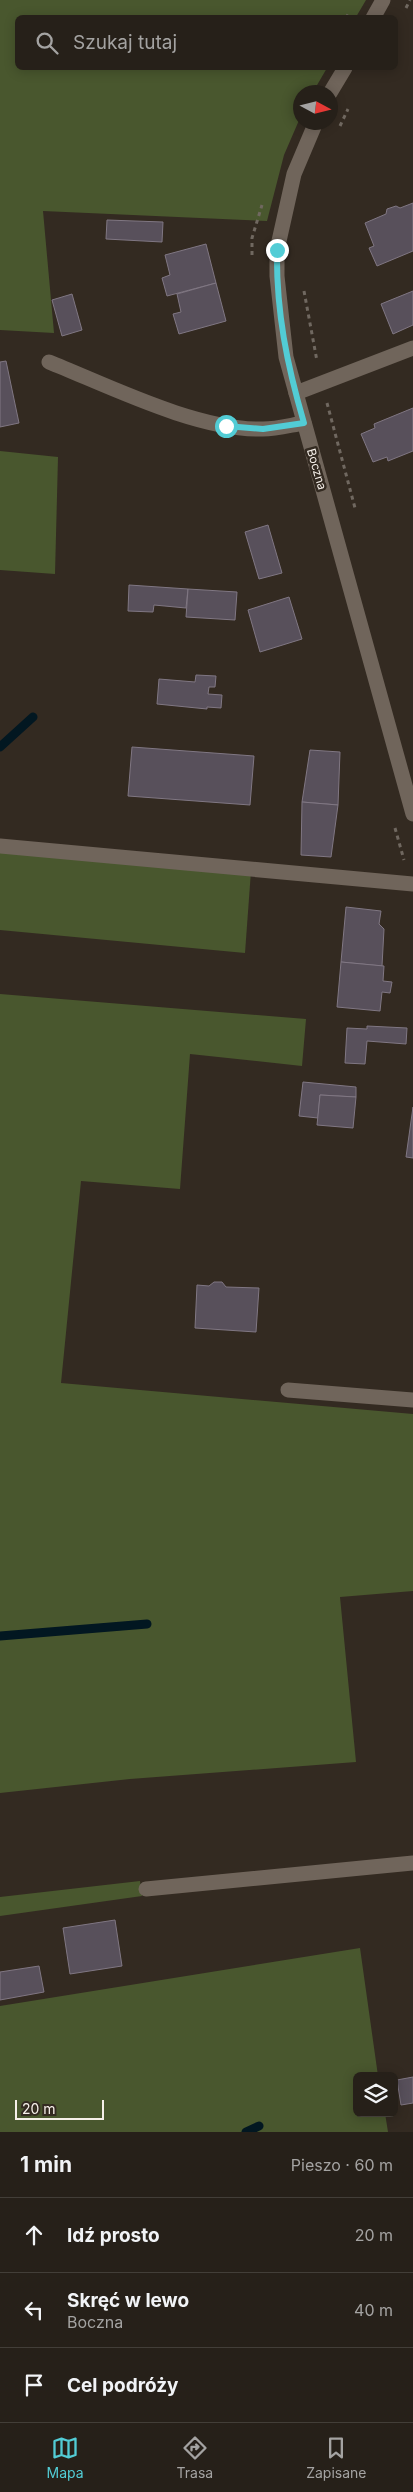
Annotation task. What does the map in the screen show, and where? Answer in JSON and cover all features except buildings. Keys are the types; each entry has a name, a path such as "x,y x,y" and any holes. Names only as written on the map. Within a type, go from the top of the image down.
{"street":[{"path":"375,15 383,0"},
{"path":"334,85 343,70"},
{"name":"Boczna","path":"313,130 294,174 277,250 277,276 286,357 413,814"},
{"path":"296,393 413,348"},
{"path":"49,362 167,410 226,426 263,429 304,423"},
{"path":"0,846 413,884"},
{"path":"288,1390 413,1400"},
{"path":"146,1889 413,1863"}],"path":[{"path":"337,132 353,100"},
{"path":"303,288 322,383 355,508 331,518"}],"green space":[{"path":"0,0 366,0 357,15 15,15 15,70 326,70 317,85 293,85 293,130 295,130 284,155 267,221 43,211 54,333 0,330"},
{"path":"0,451 58,457 55,574 0,570"},
{"path":"0,848 251,871 245,953 0,930"},
{"path":"0,994 306,1019 302,1066 190,1054 180,1189 81,1181 61,1383 413,1414 413,1591 340,1597 356,1762 130,1779 0,1793"},
{"path":"140,1881 142,1896 0,1916 0,1897"},
{"path":"360,1948 377,2072 353,2072 353,2117 386,2117 388,2132 0,2132 0,2006"}],"waterway":[{"path":"0,747 33,717"},
{"path":"0,1636 147,1624"},
{"path":"246,2132 259,2126"}],"route":[{"path":"226,426 263,429 304,423 286,357 277,276 277,250"}]}
